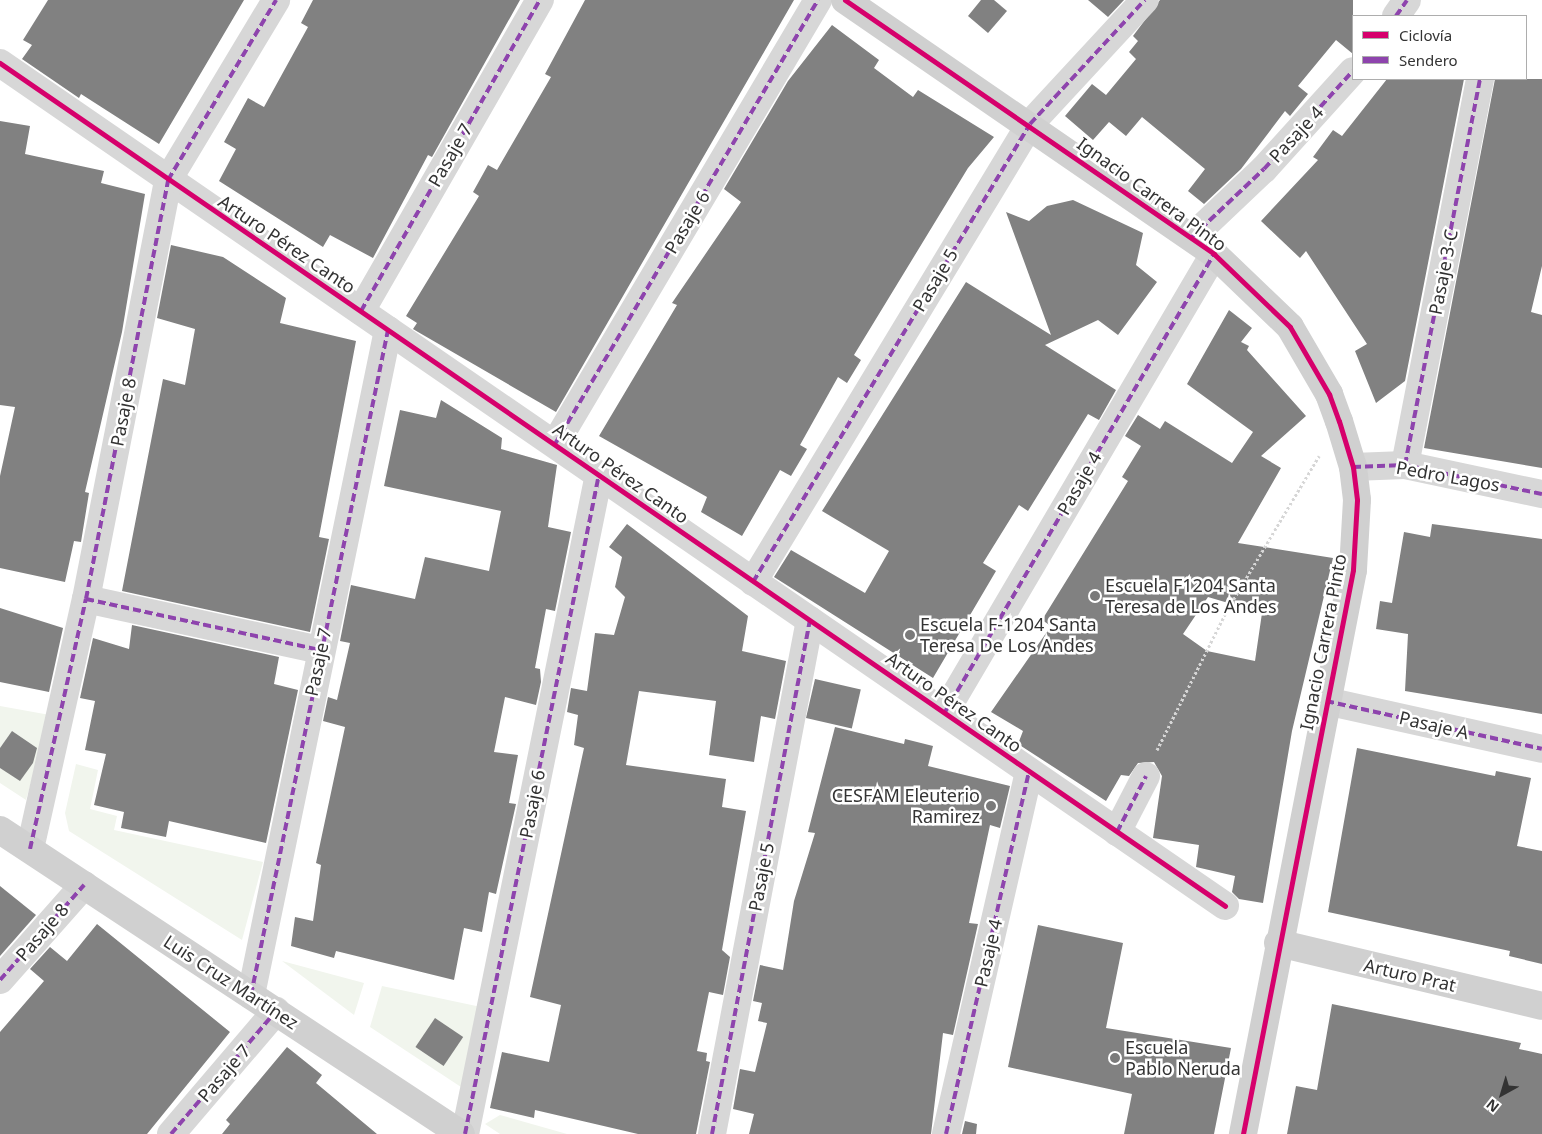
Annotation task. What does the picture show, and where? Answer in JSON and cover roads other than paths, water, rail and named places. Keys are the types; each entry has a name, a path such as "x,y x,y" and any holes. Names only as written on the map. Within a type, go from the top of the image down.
{"street":[{"name":"Pasaje 8","path":"30,849 86,599 168,180 276,0"},
{"name":"Pasaje 7","path":"361,311 540,0"},
{"name":"Pasaje 6","path":"555,444 818,0"},
{"name":"Ignacio Carrera Pinto","path":"845,0 1030,124 1192,236 1214,254 1290,328 1329,394 1339,421 1353,467 1357,532 1243,1134"},
{"name":"Pasaje 5","path":"753,582 1030,124 1145,0"},
{"path":"1397,15 1407,0"},
{"name":"Arturo Pérez Canto","path":"0,63 1225,906"},
{"name":"Pasaje 4","path":"1192,236 1264,168 1352,72"},
{"name":"Pasaje 3-C","path":"1405,465 1480,80"},
{"name":"Pasaje 4","path":"945,712 1214,254"},
{"name":"Pasaje 7","path":"251,995 320,650 388,330"},
{"name":"Pedro Lagos","path":"1353,467 1405,465 1542,494"},
{"name":"Pasaje 6","path":"465,1134 599,474"},
{"path":"86,599 320,650"},
{"name":"Pasaje 5","path":"712,1134 810,620"},
{"name":"Pasaje A","path":"1326,701 1542,749"},
{"name":"Pasaje 4","path":"946,1134 1029,771"},
{"path":"1117,832 1146,776"},
{"name":"Luis Cruz Martínez","path":"0,830 461,1134"},
{"name":"Pasaje 8","path":"0,980 84,885"},
{"name":"Arturo Prat","path":"1278,943 1542,1006"},
{"name":"Pasaje 7","path":"171,1134 276,1012"}],"place":[{"name":"Escuela F1204 Santa Teresa de Los Andes","path":"1095,596"},
{"name":"Escuela F-1204 Santa Teresa De Los Andes","path":"910,635"},
{"name":"CESFAM Eleuterio Ramirez","path":"991,806"},
{"name":"Escuela Pablo Neruda","path":"1115,1058"}]}
